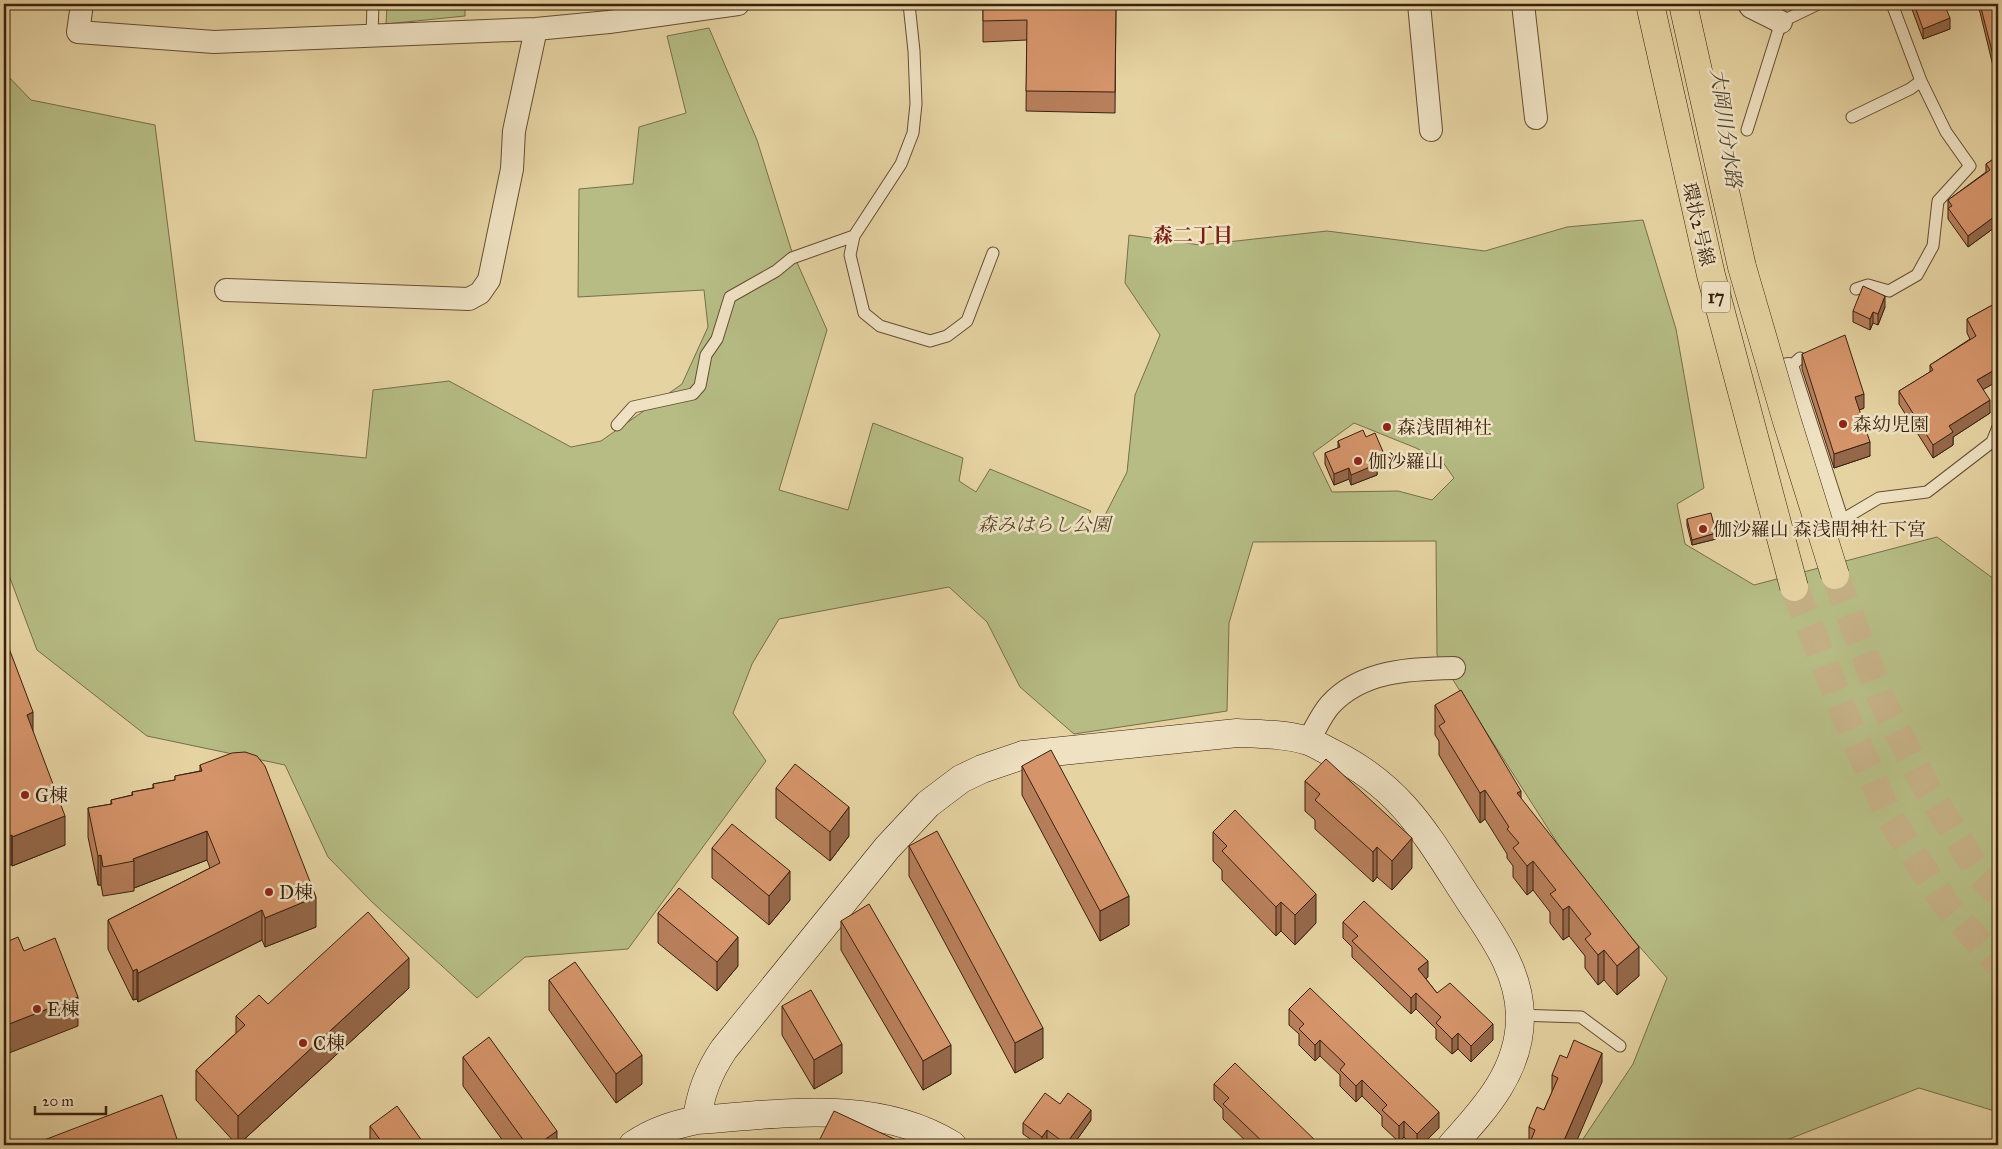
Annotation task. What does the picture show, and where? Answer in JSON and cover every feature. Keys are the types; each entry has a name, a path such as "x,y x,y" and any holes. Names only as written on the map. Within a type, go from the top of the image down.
{"main road":[{"name":"環状2号線","path":"1650,4 1711,275 1794,587"},
{"name":"環状2号線","path":"1683,4 1742,266 1786,418 1835,574"}],"street":[{"path":"82,4 78,32 214,42 536,29 610,13 738,4"},
{"path":"1419,4 1431,130"},
{"path":"1523,4 1536,118"},
{"path":"1750,4 1751,7 1781,22"},
{"path":"226,290 469,299 480,293 489,280 512,169 514,131 536,29"},
{"path":"1794,363 1834,524"},
{"path":"1308,741 1328,706 1344,692 1365,680 1400,671 1454,668"},
{"path":"697,1120 700,1097 714,1064 724,1049 887,848 928,804 961,779 982,769 1023,755 1185,737 1237,733 1269,734 1308,741 1354,764 1386,786 1408,810 1500,947 1510,967 1520,1015 1518,1043 1511,1065 1496,1094 1452,1145"},
{"path":"647,1141 673,1125 697,1120 853,1113 894,1119 931,1132 952,1145"}],"lane":[{"path":"372,35 373,4"},
{"path":"909,4 916,104 913,133 901,164 854,236 850,255 864,314 880,326 930,341 947,336 967,321 993,253"},
{"path":"1747,130 1781,22 1818,4"},
{"path":"1856,289 1868,285 1889,291 1917,275 1933,246 1938,201 1970,166 1946,132 1921,81 1892,4"},
{"path":"1852,118 1910,89 1921,81"},
{"path":"617,425 633,407 693,394 700,386 706,355 717,339 730,297 776,271 792,258 854,236"},
{"path":"1834,524 1880,498 1927,492 1992,442 1998,427"},
{"path":"1520,1015 1581,1017 1620,1046"}],"green space":[{"path":"387,4 465,4 465,16 386,24"},
{"name":"森みはらし公園","path":"709,28 757,140 791,249 827,330 779,490 848,510 873,423 963,458 959,481 976,492 990,469 1091,511 1083,524 1100,525 1127,472 1135,395 1160,335 1125,283 1129,235 1200,245 1327,231 1485,251 1567,227 1643,220 1676,329 1704,488 1677,504 1685,544 1754,585 1937,537 1998,582 1998,1112 1919,1088 1774,1145 1579,1145 1633,1064 1667,978 1581,880 1437,655 1436,541 1253,542 1229,623 1227,711 1074,734 1020,687 987,622 949,587 779,619 752,664 733,713 766,761 628,949 525,957 477,998 372,902 328,857 285,765 147,736 37,650 4,562 4,72 31,100 155,125 195,441 366,458 373,390 449,381 571,447 601,441 682,384 708,327 704,290 578,297 579,189 633,184 639,127 686,113 667,36","holes":["1354,423 1416,448 1442,461 1454,478 1432,500 1398,491 1332,492 1313,453"]}],"building":[{"path":"983,4 1116,4 1115,92 1026,91 1027,20 983,21"},
{"path":"1914,4 1944,4 1950,18 1923,29"},
{"path":"1980,4 1998,4 1998,62 1995,63"},
{"path":"1998,156 1998,214 1968,236 1948,208 1952,206 1948,200 1990,170 1986,164"},
{"path":"1863,286 1885,296 1878,314 1873,312 1870,319 1853,311"},
{"path":"1998,302 1998,368 1977,380 1990,400 1949,426 1953,432 1933,445 1899,391 1933,370 1930,365 1976,336 1967,319"},
{"path":"1845,335 1864,394 1855,397 1870,442 1834,454 1802,354"},
{"name":"伽沙羅山","path":"1363,430 1366,437 1375,433 1384,454 1374,458 1377,464 1351,475 1349,468 1334,474 1325,453 1340,447 1338,441"},
{"name":"伽沙羅山 森浅間神社下宮","path":"1711,513 1716,533 1692,540 1687,519"},
{"name":"G棟","path":"4,635 33,712 27,715 65,816 12,837 12,835 6,837 4,832"},
{"path":"1461,690 1521,791 1517,793 1639,947 1617,966 1604,950 1598,955 1585,939 1591,934 1569,906 1563,910 1550,894 1556,890 1533,861 1527,866 1513,848 1519,843 1507,829 1509,827 1485,790 1480,793 1439,726 1445,722 1435,705"},
{"path":"1051,750 1129,896 1100,911 1022,766"},
{"name":"D棟","path":"245,752 257,756 265,766 316,897 265,918 262,910 138,973 137,969 133,971 108,920 220,863 207,831 133,859 134,861 103,867 101,855 98,856 88,808 112,804 111,800 133,795 132,792 154,788 153,784 175,780 175,776 202,771 200,765 232,753"},
{"path":"1326,759 1412,838 1392,861 1377,847 1373,852 1315,800 1320,794 1305,781"},
{"path":"795,764 849,807 830,832 776,788"},
{"path":"1235,810 1316,894 1295,915 1281,902 1276,907 1222,851 1227,846 1213,832"},
{"path":"732,824 790,871 769,896 712,848"},
{"path":"937,831 1043,1028 1015,1043 909,846"},
{"path":"679,888 738,937 717,962 658,913"},
{"path":"1364,901 1428,961 1418,969 1437,993 1450,983 1493,1024 1471,1046 1458,1033 1452,1039 1436,1023 1441,1017 1416,993 1411,998 1352,941 1358,936 1343,922"},
{"path":"869,904 951,1045 923,1061 841,921"},
{"name":"C棟","path":"368,912 409,958 238,1116 196,1070 245,1025 236,1016 259,995 268,1004"},
{"path":"18,937 24,951 55,938 78,997 4,1026 4,943"},
{"path":"575,962 642,1055 616,1074 549,980"},
{"path":"1310,988 1439,1112 1417,1134 1404,1121 1399,1126 1382,1110 1387,1105 1362,1080 1356,1086 1340,1070 1345,1064 1320,1040 1315,1045 1299,1029 1304,1024 1289,1009"},
{"path":"811,990 842,1044 814,1060 782,1006"},
{"path":"489,1037 557,1131 537,1145 527,1145 463,1057"},
{"path":"1574,1040 1602,1053 1562,1145 1529,1145 1535,1130 1529,1127 1537,1107 1544,1110 1558,1078 1552,1075 1560,1055 1567,1058"},
{"path":"1235,1063 1320,1145 1266,1145 1223,1104 1229,1098 1214,1084"},
{"path":"1045,1093 1060,1104 1068,1093 1091,1110 1066,1144 1047,1130 1042,1137 1023,1123"},
{"path":"162,1095 179,1145 31,1145"},
{"path":"397,1106 425,1145 384,1145 370,1126"},
{"path":"834,1111 907,1145 817,1145"}],"tunnel":[{"path":"1835,575 1883,703 1929,792 1980,875 1998,893"},
{"path":"1794,587 1846,718 1890,818 1947,906 1998,964"}],"place":[{"name":"森幼児園","path":"1843,424"},
{"name":"森浅間神社","path":"1387,427"},
{"name":"伽沙羅山","path":"1358,461"},
{"name":"伽沙羅山 森浅間神社下宮","path":"1703,529"},
{"name":"G棟","path":"25,795"},
{"name":"D棟","path":"269,892"},
{"name":"E棟","path":"37,1009"},
{"name":"C棟","path":"303,1043"}],"district":[{"name":"森二丁目","path":"1193,235"}],"water label":[{"name":"大岡川分水路","path":"1726,128"}]}
